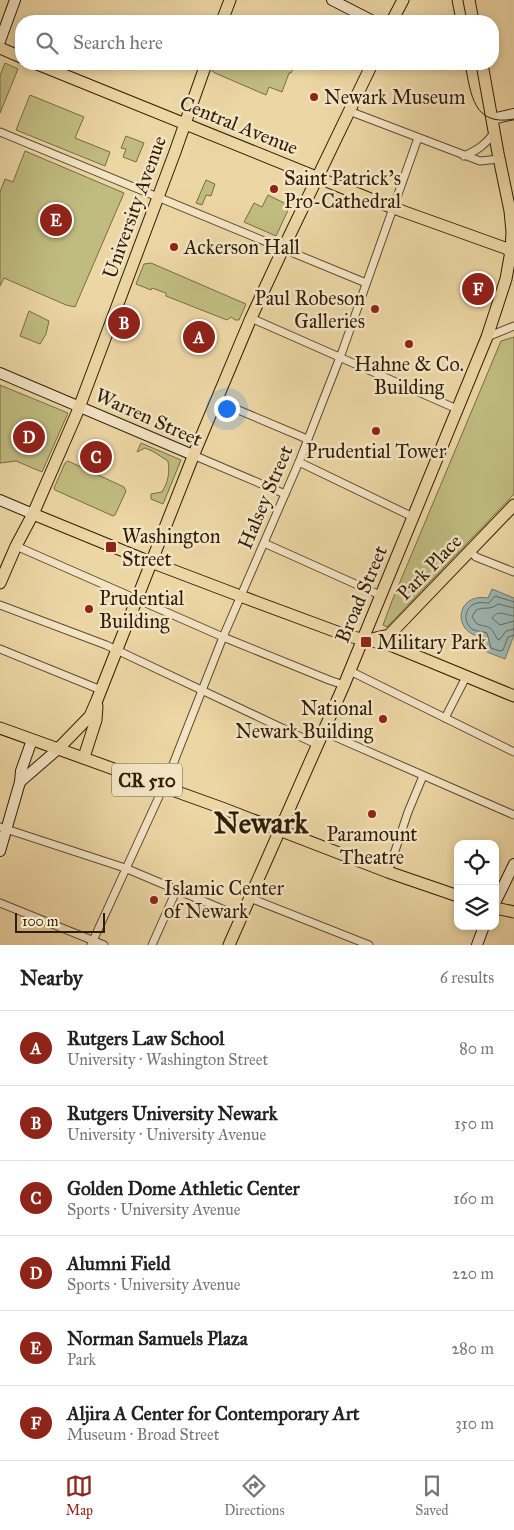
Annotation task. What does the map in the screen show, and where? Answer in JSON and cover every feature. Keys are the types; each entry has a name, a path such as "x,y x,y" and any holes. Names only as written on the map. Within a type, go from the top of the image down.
{"main road":[{"path":"224,15 230,0"},
{"path":"395,15 403,0"},
{"path":"469,0 472,15"},
{"path":"0,48 15,54"},
{"name":"Central Avenue","path":"52,70 393,208 499,245 513,254"},
{"name":"University Avenue","path":"0,583 16,546 33,514 80,406 204,70"},
{"path":"58,748 90,716 251,318 282,249 369,70"},
{"path":"483,70 499,159 513,220"},
{"name":"Broad Street","path":"229,945 350,671 487,337 513,254 513,220"},
{"name":"Park Place","path":"362,640 389,635 514,505"},
{"path":"33,514 241,597 348,636 390,645 514,696"},
{"path":"84,757 96,720 99,695"},
{"name":"CR 510","path":"0,728 84,757 280,829 388,872 454,895"},
{"path":"499,909 514,912"}],"street":[{"path":"0,41 14,0"},
{"path":"332,0 361,15"},
{"path":"349,111 464,156 480,161 499,159"},
{"path":"492,119 514,114"},
{"path":"0,132 366,283"},
{"path":"464,156 481,148 494,133"},
{"name":"Halsey Street","path":"92,942 163,786 223,637 307,440 340,357 418,138"},
{"path":"251,318 457,409"},
{"path":"487,337 514,326"},
{"name":"Warren Street","path":"0,373 285,494"},
{"path":"217,401 307,440"},
{"path":"298,462 413,517"},
{"path":"0,500 33,514"},
{"path":"264,543 380,595"},
{"path":"16,546 223,637 344,685"},
{"path":"470,551 476,557 514,572"},
{"path":"0,605 116,650 318,745"},
{"path":"0,650 99,695"},
{"path":"350,671 514,752"},
{"path":"445,718 466,677"},
{"path":"324,732 514,815"},
{"path":"0,851 3,828 20,782 21,771 32,740"},
{"path":"20,782 58,748"},
{"path":"388,872 408,812 423,776"},
{"path":"3,828 125,868 242,917"},
{"path":"499,896 514,864"},
{"path":"152,945 177,889"},
{"path":"250,898 369,945"},
{"path":"0,903 92,942 104,945"},
{"path":"477,945 483,930"}],"shaded area":[{"path":"5,63 18,70 0,113 0,76"},
{"path":"292,70 289,73 282,92 269,87 266,95 212,71"},
{"path":"30,95 84,117 75,138 110,152 105,166 16,130"},
{"path":"126,136 144,143 136,162 123,157 126,149 121,148"},
{"path":"25,151 124,193 75,307 66,305 4,278 0,286 0,192 5,179 13,182"},
{"path":"206,180 215,184 211,196 206,195 202,205 196,203"},
{"path":"268,195 290,206 276,236 244,222 254,203 262,207"},
{"path":"151,263 246,304 239,320 231,317 227,320 166,296 166,293 136,284 144,264"},
{"path":"29,311 49,321 46,334 40,344 20,336"},
{"name":"Military Park","path":"514,337 514,494 387,627 383,625 392,601 501,341"},
{"path":"0,385 68,413 42,472 16,461 0,463"},
{"path":"141,443 181,460 163,504 151,499 151,494 162,492 169,473 168,461 145,448 137,452"},
{"path":"68,461 124,487 126,491 115,515 113,516 55,490 54,488 65,463"}],"water":[{"path":"492,589 514,598 514,635 505,659 487,652 484,637 473,635 462,622 461,614 469,601 477,598 488,598"}],"tram line":[{"path":"452,0 455,15"},
{"path":"466,70 472,97 482,113 490,118 500,120 514,119"}],"place":[{"name":"Newark Museum","path":"314,97"},
{"name":"Saint Patrick's Pro-Cathedral","path":"274,189"},
{"name":"Norman Samuels Plaza","path":"56,220"},
{"name":"Ackerson Hall","path":"174,247"},
{"name":"Aljira A Center for Contemporary Art","path":"478,289"},
{"name":"Paul Robeson Galleries","path":"375,309"},
{"name":"Rutgers University Newark","path":"124,323"},
{"name":"Rutgers Law School","path":"199,337"},
{"name":"Hahne & Co. Building","path":"409,344"},
{"name":"Prudential Tower","path":"376,431"},
{"name":"Alumni Field","path":"29,437"},
{"name":"Golden Dome Athletic Center","path":"96,457"},
{"name":"Washington Street","path":"111,547"},
{"name":"Prudential Building","path":"89,609"},
{"name":"Military Park","path":"366,642"},
{"name":"National Newark Building","path":"383,719"},
{"name":"Paramount Theatre","path":"372,814"},
{"name":"Islamic Center of Newark","path":"154,900"}],"district":[{"name":"Newark","path":"261,823"}]}
